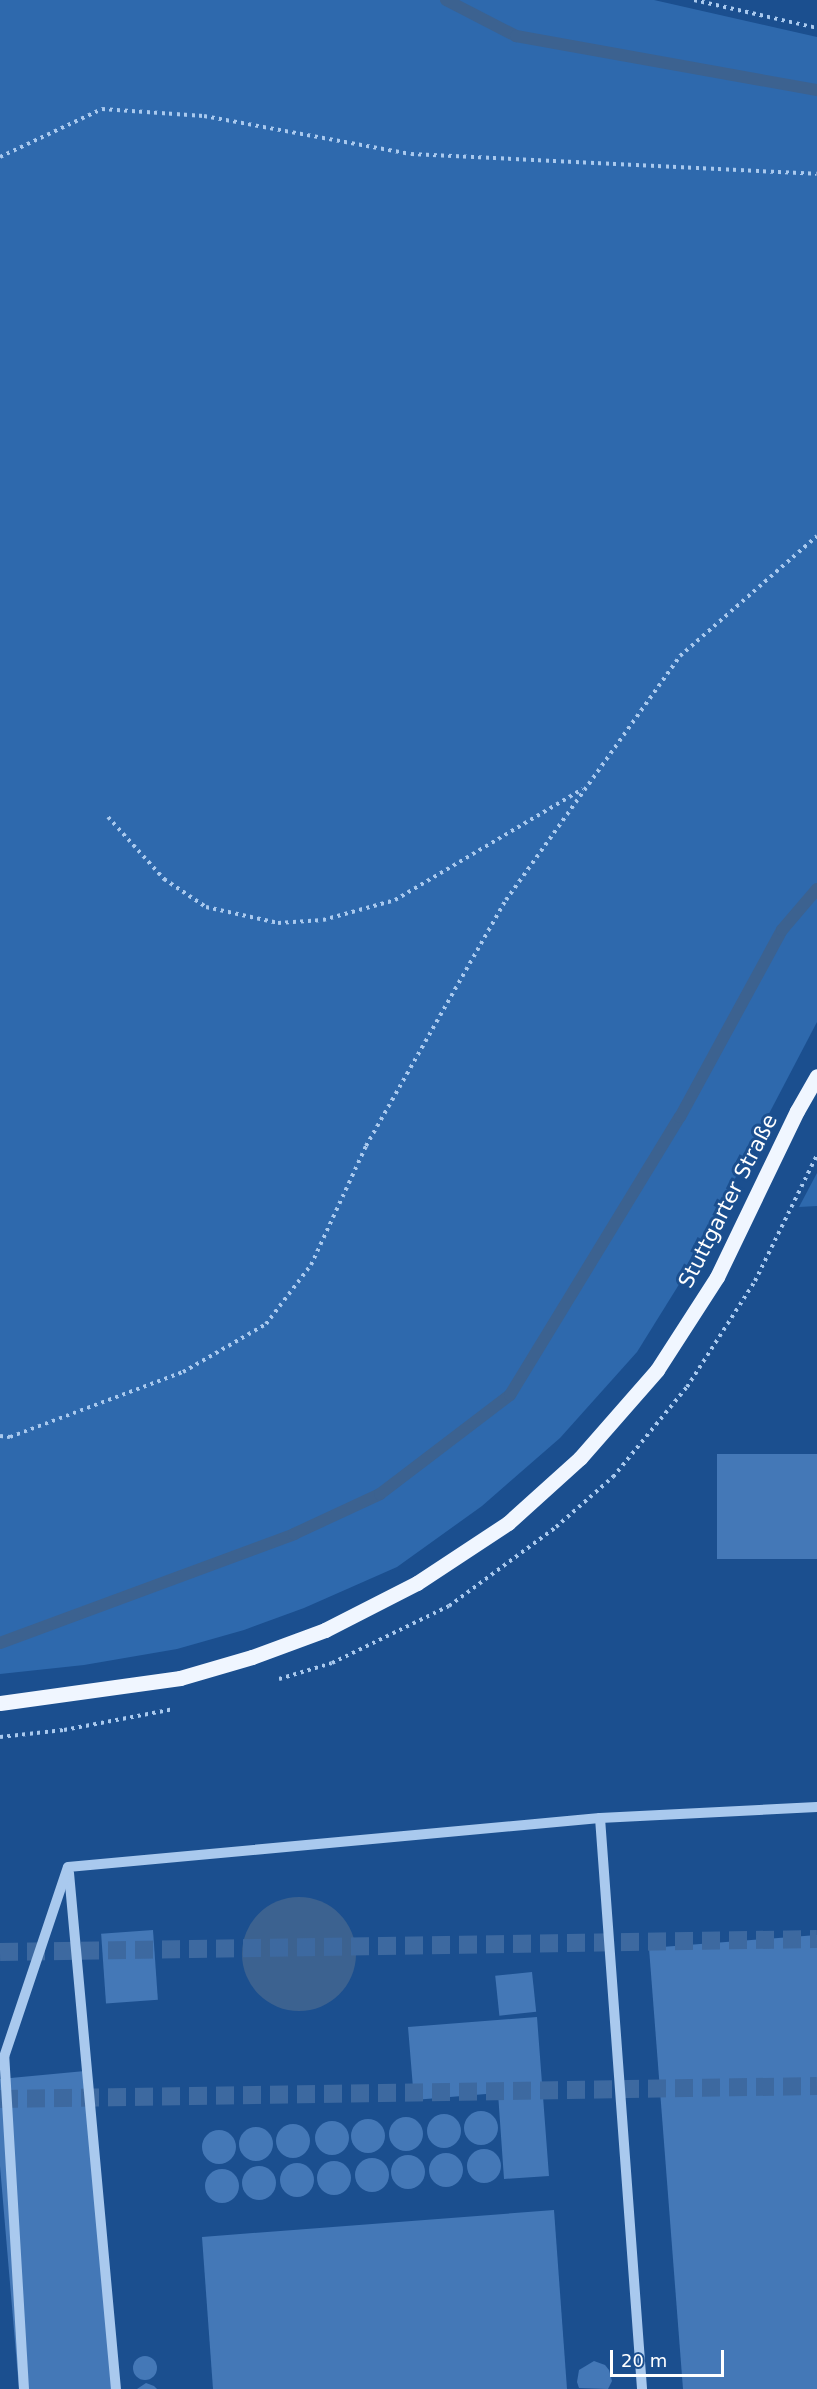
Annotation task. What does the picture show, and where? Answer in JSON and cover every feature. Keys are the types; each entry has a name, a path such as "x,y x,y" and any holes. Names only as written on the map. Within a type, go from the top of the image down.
{"main road":[{"name":"Stuttgarter Straße","path":"0,1703 180,1678 252,1657 325,1629 417,1583 508,1523 580,1458 657,1370 717,1277 797,1111 817,1076"}],"lane":[{"path":"68,1867 600,1818 817,1807"},
{"path":"600,1818 642,2389"},
{"path":"24,2389 4,2057 68,1867"},
{"path":"68,1867 116,2389"}],"path":[{"path":"694,0 817,28"},
{"path":"0,157 102,109 204,116 411,154 817,174"},
{"path":"0,1436 10,1437 183,1372 266,1324 310,1265 366,1146 506,900 680,656 817,536"},
{"path":"108,817 164,879 206,907 278,924 323,920 395,900 586,788"}],"shaded area":[{"path":"0,0 654,0 817,37 817,1022 683,1278 637,1352 560,1438 482,1506 397,1567 304,1608 244,1630 177,1649 84,1665 0,1674"},
{"path":"817,1173 817,1206 799,1207"},
{"path":"299,1897 321,1902 339,1914 351,1932 356,1954 351,1976 339,1994 321,2006 299,2011 277,2006 259,1994 247,1976 242,1954 247,1932 259,1914 277,1902"}],"building":[{"path":"717,1454 817,1454 817,1559 717,1559"},
{"path":"153,1930 158,2000 106,2003 101,1934"},
{"path":"817,1935 817,2389 683,2389 649,1948"},
{"path":"532,1972 536,2012 499,2016 495,1976"},
{"path":"537,2017 549,2176 504,2179 498,2093 414,2100 408,2027"},
{"path":"85,2071 112,2389 19,2389 0,2166 0,2079"},
{"path":"481,2111 493,2116 498,2128 493,2140 481,2145 469,2140 464,2128 469,2116"},
{"path":"444,2114 456,2119 461,2131 456,2143 444,2148 432,2143 427,2131 432,2119"},
{"path":"406,2117 418,2122 423,2134 418,2146 406,2151 394,2146 389,2134 394,2122"},
{"path":"368,2119 380,2124 385,2136 380,2148 368,2153 356,2148 351,2136 356,2124"},
{"path":"332,2121 344,2126 349,2138 344,2150 332,2155 320,2150 315,2138 320,2126"},
{"path":"293,2124 305,2129 310,2141 305,2153 293,2158 281,2153 276,2141 281,2129"},
{"path":"256,2127 268,2132 273,2144 268,2156 256,2161 244,2156 239,2144 244,2132"},
{"path":"219,2130 231,2135 236,2147 231,2159 219,2164 207,2159 202,2147 207,2135"},
{"path":"484,2149 496,2154 501,2166 496,2178 484,2183 472,2178 467,2166 472,2154"},
{"path":"446,2153 458,2158 463,2170 458,2182 446,2187 434,2182 429,2170 434,2158"},
{"path":"408,2155 420,2160 425,2172 420,2184 408,2189 396,2184 391,2172 396,2160"},
{"path":"372,2158 384,2163 389,2175 384,2187 372,2192 360,2187 355,2175 360,2163"},
{"path":"334,2161 346,2166 351,2178 346,2190 334,2195 322,2190 317,2178 322,2166"},
{"path":"297,2163 309,2168 314,2180 309,2192 297,2197 285,2192 280,2180 285,2168"},
{"path":"259,2166 271,2171 276,2183 271,2195 259,2200 247,2195 242,2183 247,2171"},
{"path":"222,2169 234,2174 239,2186 234,2198 222,2203 210,2198 205,2186 210,2174"},
{"path":"554,2210 567,2389 213,2389 202,2237"},
{"path":"145,2356 153,2360 157,2368 153,2376 145,2380 137,2376 133,2368 137,2360"},
{"path":"594,2361 605,2365 609,2370 612,2381 608,2389 579,2388 577,2382 579,2370"},
{"path":"146,2383 154,2386 157,2389 137,2389"}],"waterway":[{"path":"446,0 516,36 817,90"},
{"path":"0,1643 294,1534 380,1494 510,1395 680,1117 782,930 817,889"}],"tunnel":[{"path":"0,1952 817,1939"},
{"path":"0,2099 817,2086"}]}
